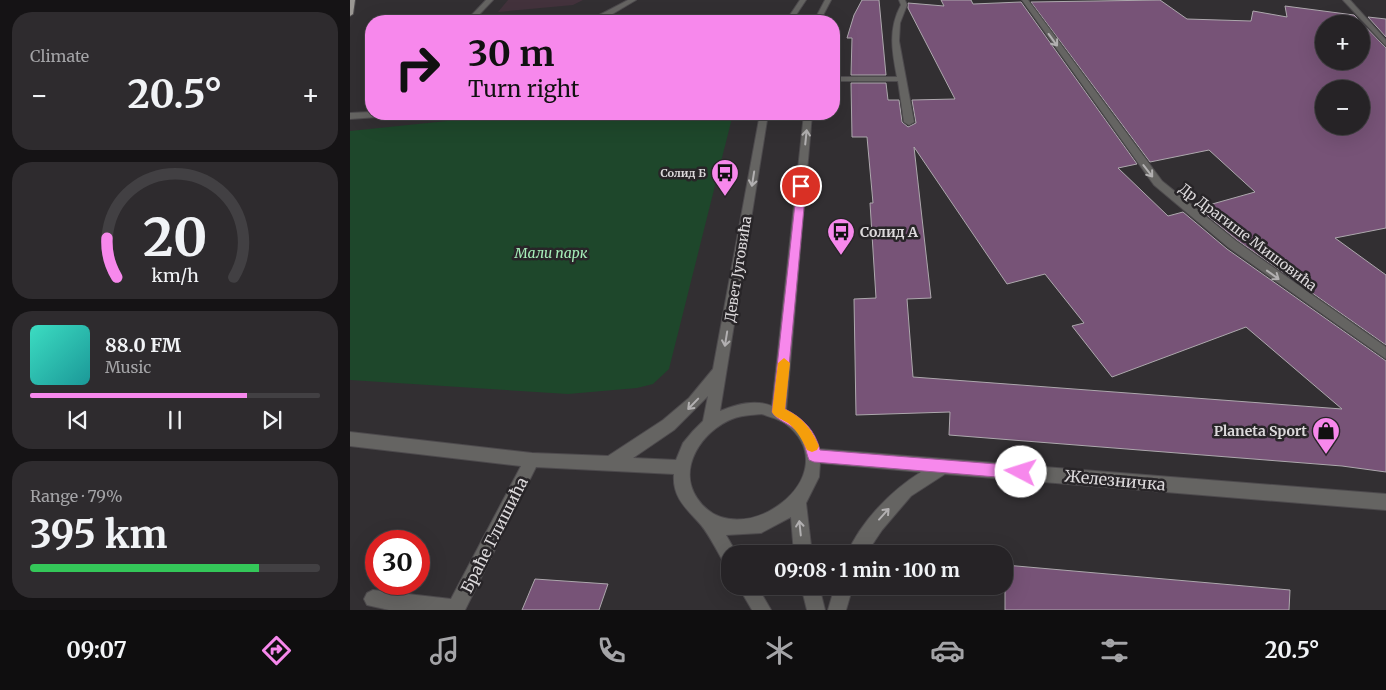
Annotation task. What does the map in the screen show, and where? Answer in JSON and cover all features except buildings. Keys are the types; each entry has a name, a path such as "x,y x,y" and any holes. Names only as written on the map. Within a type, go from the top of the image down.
{"main road":[{"path":"350,14 352,0"}],"street":[{"path":"475,15 490,0"},
{"path":"607,15 633,0"},
{"path":"793,15 803,0"},
{"path":"821,15 828,0"},
{"path":"902,0 904,4 894,30 895,49 909,122"},
{"name":"Др Драгише Мишовића","path":"1025,0 1158,183 1232,244 1386,354"},
{"path":"1346,0 1386,44"},
{"path":"840,78 902,79"},
{"path":"350,116 365,115"},
{"name":"Девет Југовића","path":"710,424 722,365 763,120"},
{"path":"778,412 807,120"},
{"path":"609,464 668,426 687,410 706,390 722,365"},
{"path":"762,408 778,412 792,419 803,429 811,441 814,471 808,488 798,502 783,515 765,524 746,528 726,527 708,521 695,511 686,498 682,483 682,467 687,450 696,436 726,414 744,409 762,408"},
{"path":"350,439 532,460 682,467"},
{"name":"Железничка","path":"814,456 1386,502"},
{"name":"Браће Глишића","path":"456,610 532,460"},
{"path":"862,545 876,524 904,491 944,466"},
{"path":"798,502 802,545"},
{"path":"708,521 723,545"},
{"path":"753,595 762,610"},
{"path":"812,595 816,610"},
{"path":"837,610 841,595"},
{"path":"374,599 456,610"}],"shaded area":[{"path":"508,0 583,0 573,5 498,12"}],"green space":[{"name":"Мали парк","path":"457,120 731,120 669,369 653,384 637,388 568,394 350,380 350,131"}],"slow traffic":[{"path":"784,363 778,412 792,419 803,429 812,446"}],"place":[{"name":"Солид Б","path":"725,197"},
{"name":"Солид А","path":"841,256"},
{"name":"Planeta Sport","path":"1326,455"}],"route":[{"path":"801,186 778,412 792,419 803,429 811,441 814,456 1021,472"}]}
